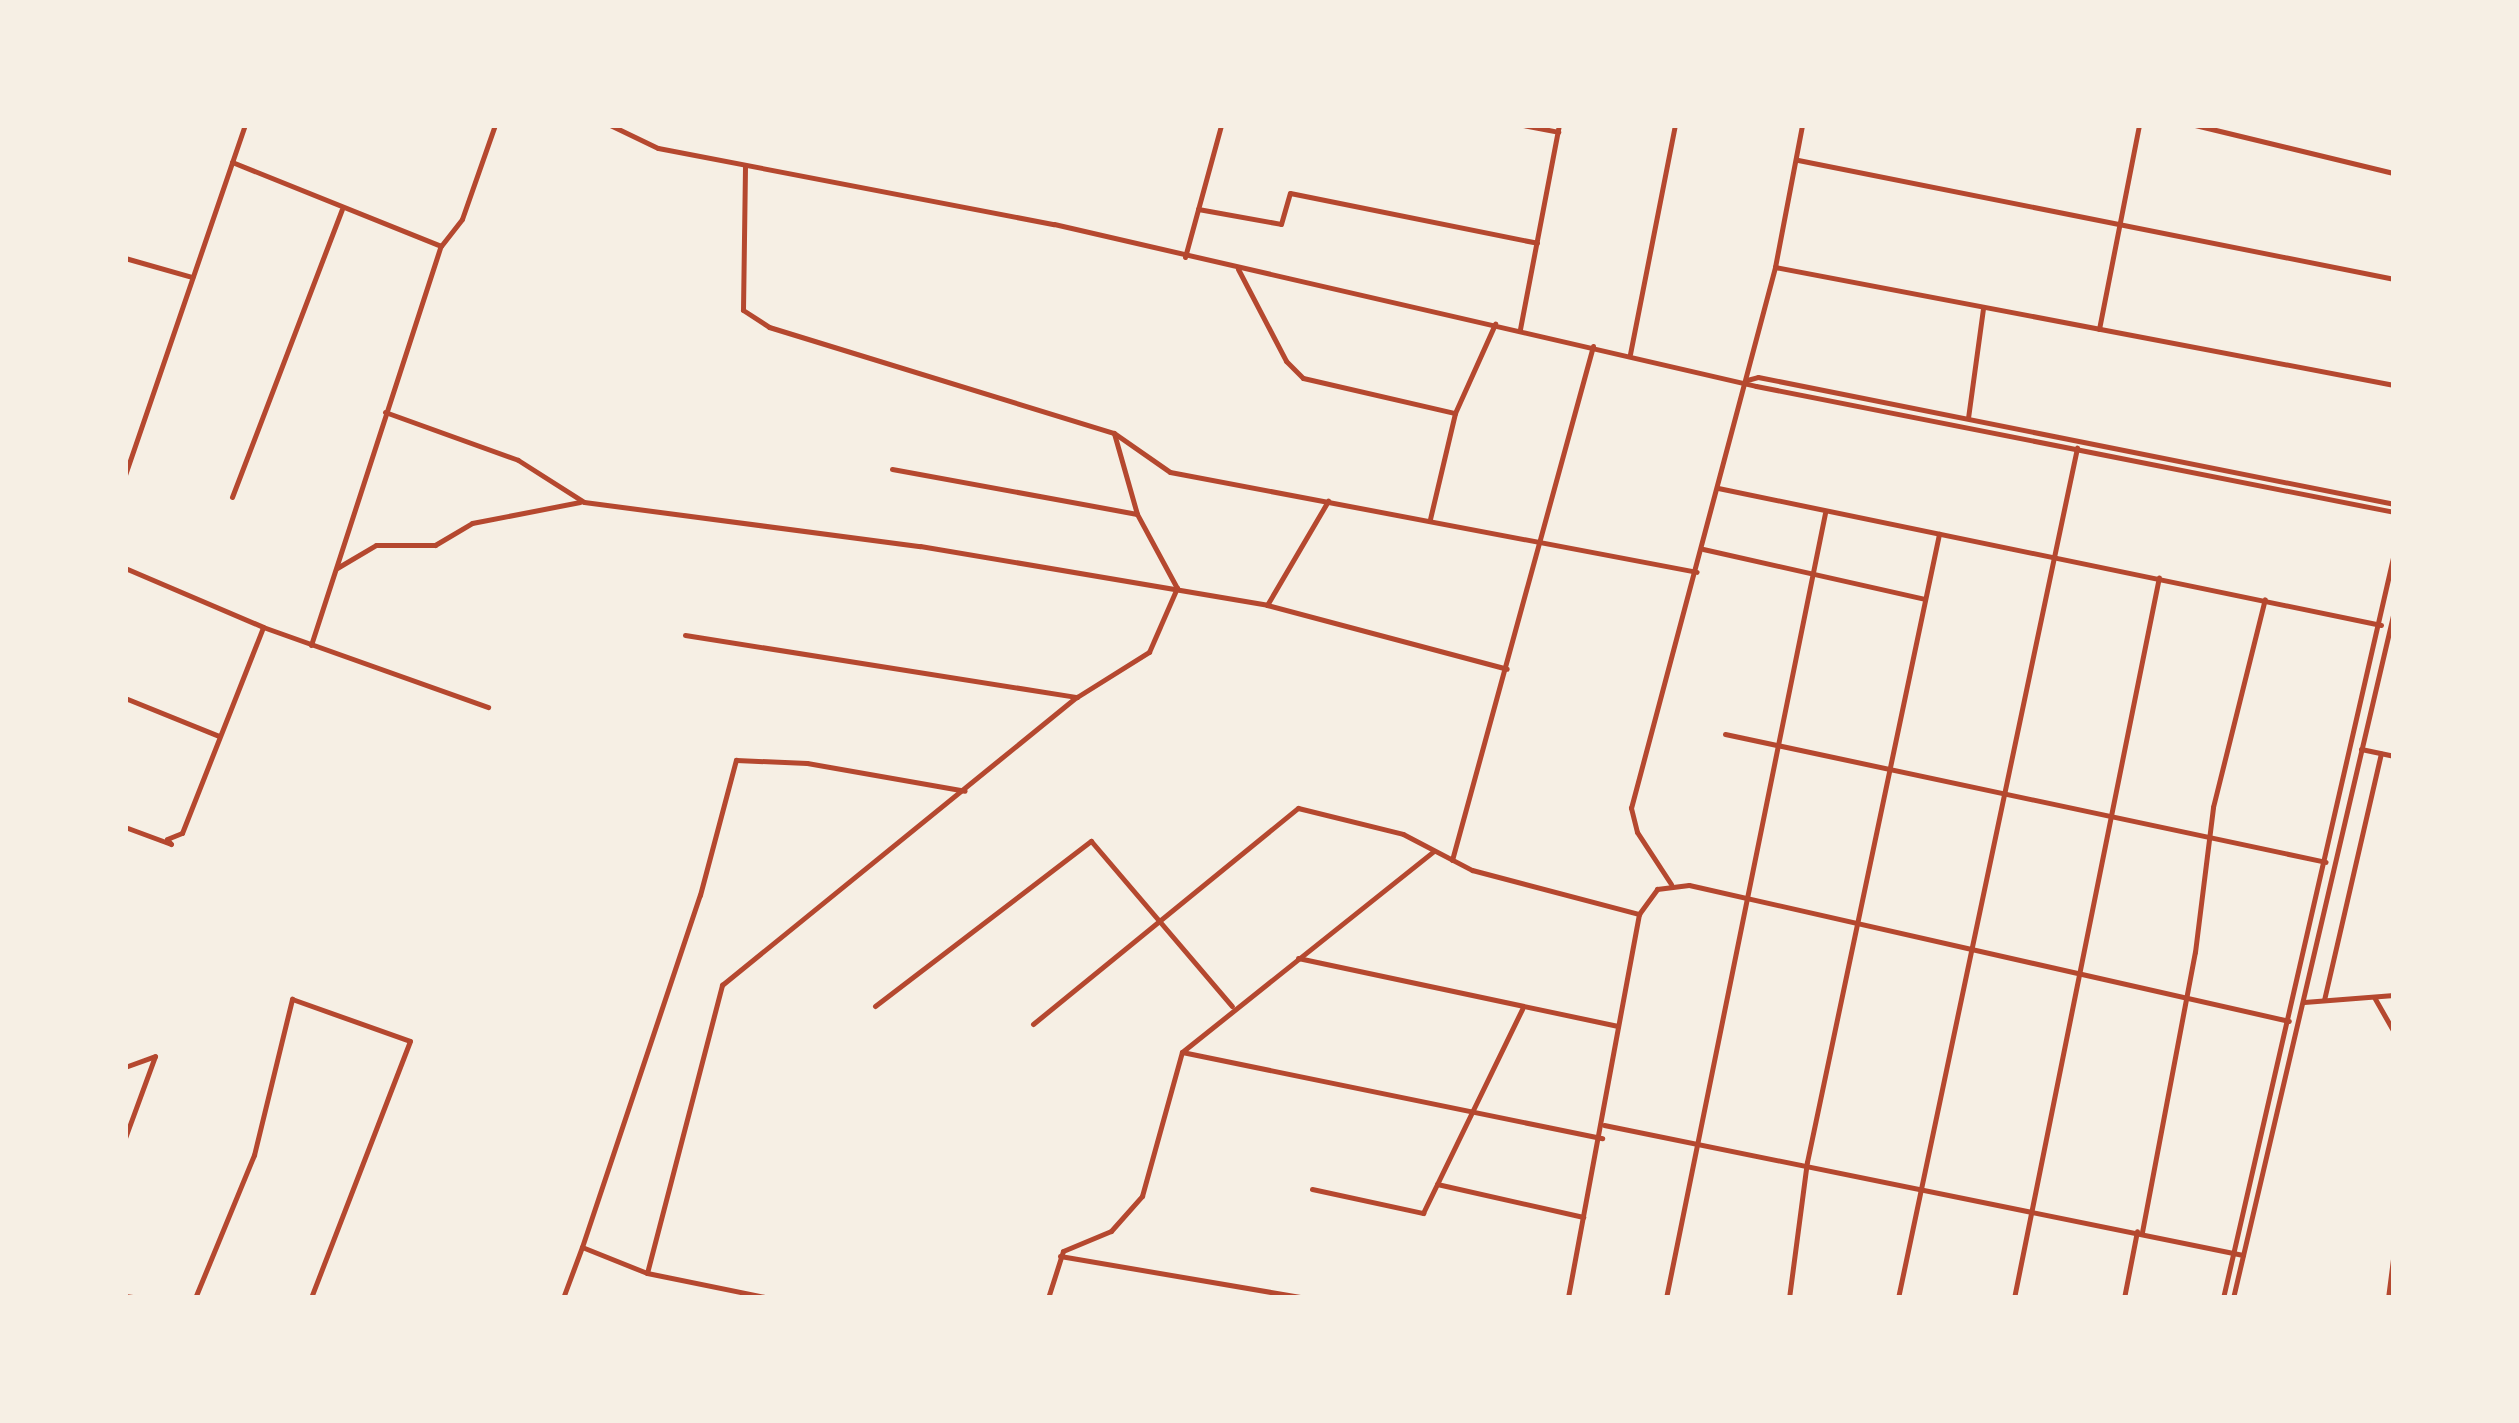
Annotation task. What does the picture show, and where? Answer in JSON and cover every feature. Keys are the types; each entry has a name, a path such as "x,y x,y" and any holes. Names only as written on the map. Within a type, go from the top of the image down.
{"street":[{"path":"125,475 245,125"},
{"path":"311,645 441,246 462,219 495,125"},
{"path":"610,125 658,148 744,167 1054,224 1184,257 1744,381 2394,512"},
{"path":"1184,257 1221,125"},
{"path":"1520,329 1559,128 1523,125"},
{"path":"1630,354 1675,125"},
{"path":"1670,884 1637,832 1631,808 1698,572 1775,267 1802,125"},
{"path":"2099,329 2139,125"},
{"path":"2195,125 2394,173"},
{"path":"1798,160 2394,279"},
{"path":"232,162 441,246"},
{"path":"744,167 743,310 769,328 1114,433 1170,472 1698,572"},
{"path":"1198,209 1281,224 1290,193 1537,242"},
{"path":"232,497 342,209"},
{"path":"125,258 192,278"},
{"path":"1775,267 2394,385"},
{"path":"1238,268 1286,361 1302,378 1455,413"},
{"path":"1968,418 1983,309"},
{"path":"1430,521 1455,413 1495,324"},
{"path":"1452,860 1543,544 1593,346"},
{"path":"1744,381 1758,376 2394,504"},
{"path":"385,412 518,460 584,502"},
{"path":"1114,433 1137,514 1176,588"},
{"path":"1898,1298 2077,448"},
{"path":"892,469 1137,514"},
{"path":"1718,488 2381,625"},
{"path":"1266,605 1328,501"},
{"path":"335,570 376,544 435,546 472,524 584,502 1176,588 1266,605 1507,668"},
{"path":"1666,1298 1825,513"},
{"path":"1789,1298 1807,1162 1939,534"},
{"path":"1703,549 1924,600"},
{"path":"2224,1298 2381,625 2394,554"},
{"path":"125,568 263,628 488,707"},
{"path":"2014,1298 2159,577"},
{"path":"646,1273 710,1040 715,995 1077,697 1149,652 1176,588"},
{"path":"2124,1298 2184,995 2208,841 2266,599"},
{"path":"2233,1298 2394,611"},
{"path":"125,828 170,844 167,839 187,824 263,628"},
{"path":"686,635 1077,697"},
{"path":"125,698 220,736"},
{"path":"1724,734 2208,841 2326,862"},
{"path":"2361,749 2394,756"},
{"path":"2324,1000 2381,754"},
{"path":"562,1298 700,895 736,760 806,762 965,791"},
{"path":"1033,1024 1160,926 1298,808 1404,834 1452,860 1639,914"},
{"path":"875,1006 1084,842 1102,848 1160,926 1232,1006"},
{"path":"1048,1298 1060,1256 1111,1231 1142,1196 1182,1052 1232,1006 1434,851"},
{"path":"1568,1298 1602,1138 1639,914 1657,889 1670,884 1750,898 2289,1021"},
{"path":"1298,958 1522,1009 1619,1026"},
{"path":"2304,1002 2394,995"},
{"path":"2374,997 2394,1032"},
{"path":"195,1298 254,1154 292,999 410,1040 311,1298"},
{"path":"1312,1190 1423,1213 1522,1009"},
{"path":"1182,1052 1282,1078 1602,1138"},
{"path":"125,1067 155,1056 125,1138"},
{"path":"1604,1124 1807,1162 2243,1255"},
{"path":"1438,1184 1583,1217"},
{"path":"582,1247 646,1273 770,1298"},
{"path":"2388,1298 2394,1251"},
{"path":"1060,1256 1307,1298"},
{"path":"125,1296 140,1298"}]}
